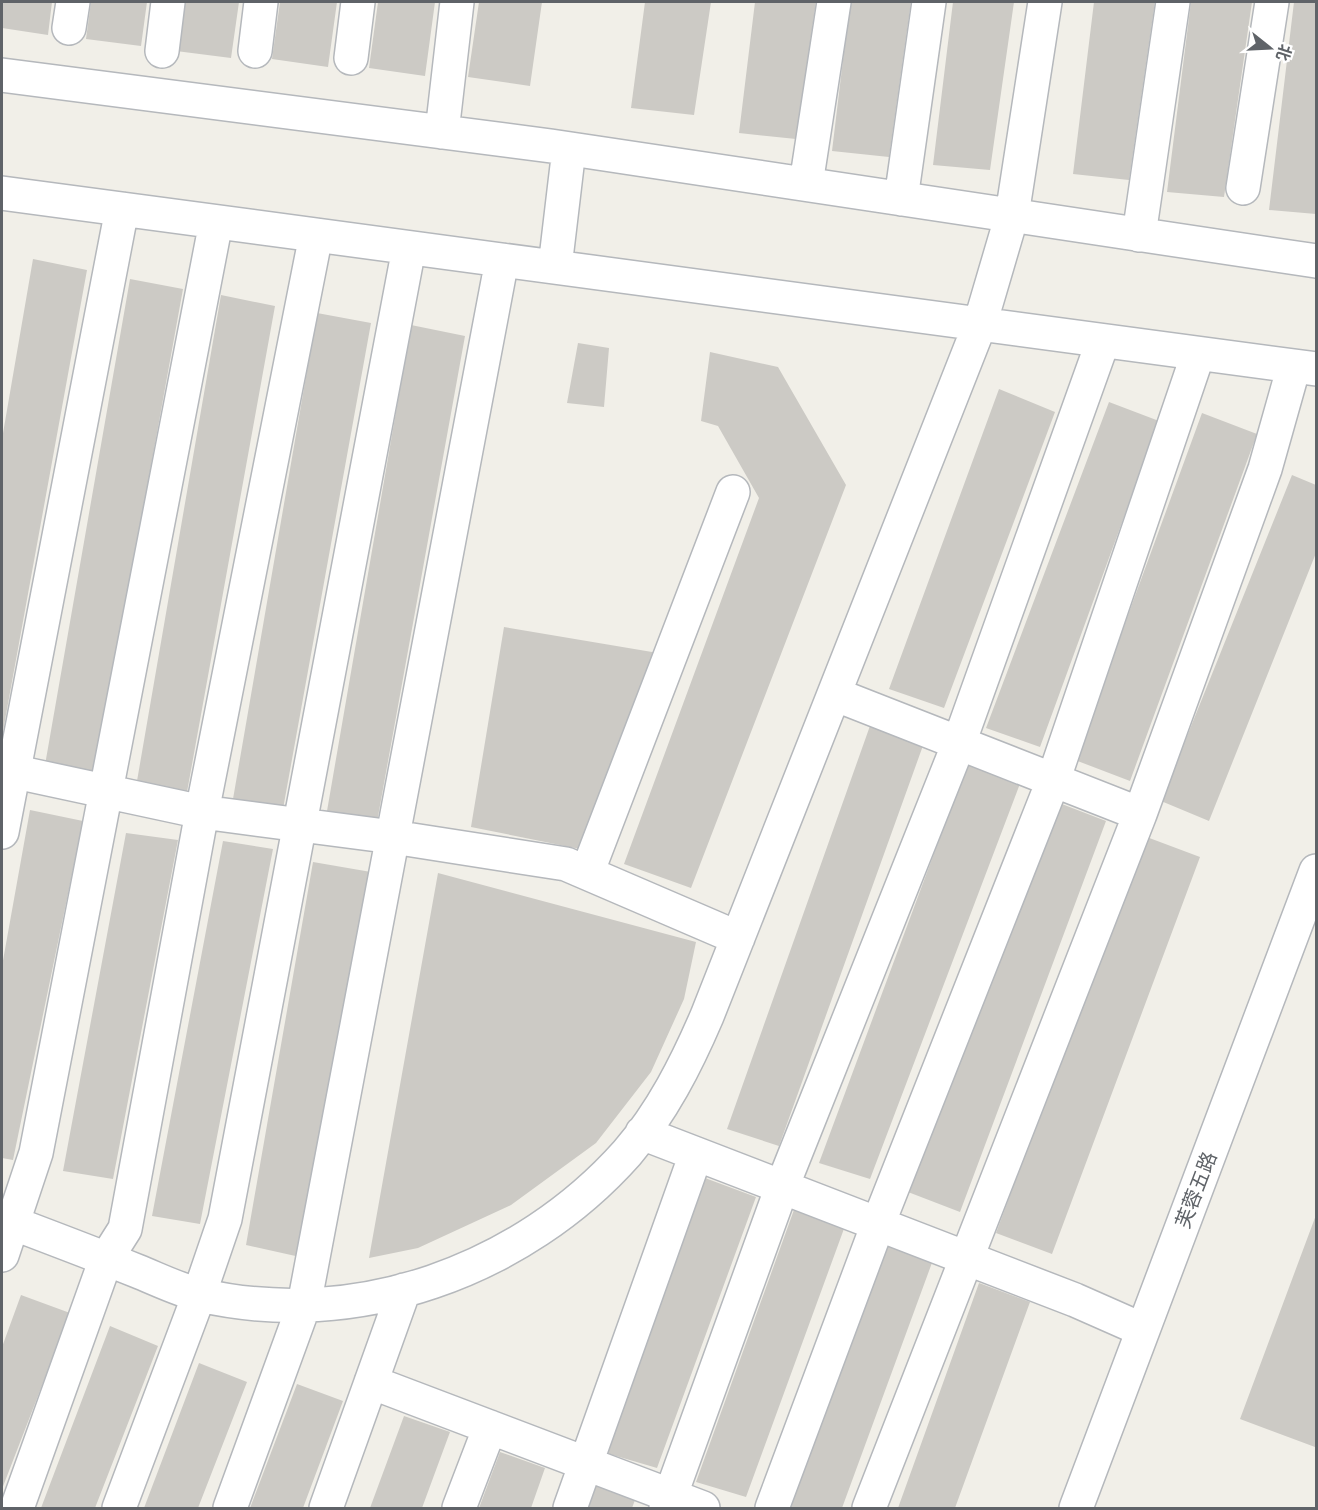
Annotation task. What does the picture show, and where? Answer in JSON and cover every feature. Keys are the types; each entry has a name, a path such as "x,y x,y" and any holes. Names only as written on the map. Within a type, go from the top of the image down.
{"street":[{"path":"162,51 168,2"},
{"path":"255,51 261,2"},
{"path":"351,58 358,2"},
{"path":"442,132 457,2"},
{"path":"806,184 834,2"},
{"path":"901,199 929,2"},
{"path":"7,1221 199,1295 264,1304 341,1303 425,1286 461,1272 523,1240 585,1195 627,1152 658,1111 686,1065 738,939 980,324 1012,215 1045,2"},
{"path":"1139,235 1173,2"},
{"path":"1243,188 1272,2"},
{"path":"2,75 569,149 1317,261"},
{"path":"555,267 569,149"},
{"path":"2,193 1306,368 1265,469 1140,814 869,1509"},
{"path":"2,832 8,770 122,209"},
{"path":"2,1255 7,1221 36,1152 216,222"},
{"path":"17,1509 106,1259 125,1229 202,812 316,235"},
{"path":"119,1509 225,1219 409,248"},
{"path":"230,1509 304,1305 502,260"},
{"path":"669,1502 782,1187 959,743 1103,341"},
{"path":"772,1509 878,1224 1053,780 1198,354"},
{"path":"587,873 733,492"},
{"path":"834,694 1140,814"},
{"path":"8,770 202,812 393,837 566,864 738,939"},
{"name":"芙蓉五路","path":"1076,1509 1317,871"},
{"path":"642,1133 1075,1300 1143,1330"},
{"path":"570,1509 696,1154"},
{"path":"326,1509 405,1290"},
{"path":"371,1382 586,1464 669,1502 703,1509"},
{"path":"459,1509 490,1427"}],"building":[{"path":"2,2 52,2 48,35 2,28"},
{"path":"91,2 147,2 141,46 86,39"},
{"path":"182,2 239,2 231,58 176,51"},
{"path":"280,2 337,2 328,67 272,59"},
{"path":"378,2 435,2 425,76 369,68"},
{"path":"479,2 542,2 530,86 468,77"},
{"path":"645,2 711,2 694,115 631,108"},
{"path":"755,2 816,2 796,139 739,133"},
{"path":"850,2 911,2 889,157 832,151"},
{"path":"953,2 1014,2 990,170 933,165"},
{"path":"1094,2 1155,2 1129,180 1073,174"},
{"path":"1191,2 1252,2 1224,197 1167,192"},
{"path":"1294,2 1316,2 1316,214 1269,210"},
{"path":"33,259 87,270 3,731 2,439"},
{"path":"130,279 183,289 95,775 45,765"},
{"path":"221,295 275,306 187,792 137,781"},
{"path":"317,313 371,323 283,809 233,799"},
{"path":"411,325 465,336 377,822 327,811"},
{"path":"578,343 609,348 604,407 567,403"},
{"path":"710,352 778,367 846,485 691,888 624,864 759,498 718,426 701,421"},
{"path":"999,389 1055,412 944,708 889,689"},
{"path":"1109,402 1159,421 1040,747 986,728"},
{"path":"1202,413 1257,434 1130,781 1075,760"},
{"path":"1292,475 1316,485 1316,553 1209,821 1161,801"},
{"path":"504,627 658,653 580,849 471,827"},
{"path":"871,723 925,740 779,1146 727,1129"},
{"path":"968,762 1021,781 870,1179 819,1163"},
{"path":"1054,801 1106,821 960,1212 908,1192"},
{"path":"30,810 83,821 13,1160 2,1158 2,966"},
{"path":"126,833 178,840 113,1179 63,1171"},
{"path":"1144,836 1200,857 1052,1254 996,1233"},
{"path":"223,841 273,849 200,1224 152,1216"},
{"path":"313,862 371,872 300,1257 246,1245"},
{"path":"438,873 696,942 684,999 651,1072 596,1143 511,1205 418,1248 369,1258"},
{"path":"705,1178 756,1197 657,1468 606,1453"},
{"path":"795,1207 845,1226 746,1497 696,1482"},
{"path":"1316,1215 1316,1443 1315,1447 1240,1419"},
{"path":"882,1241 933,1260 842,1508 786,1508"},
{"path":"979,1283 1030,1302 955,1508 898,1508"},
{"path":"21,1295 70,1313 2,1489 2,1347"},
{"path":"110,1326 158,1346 95,1508 41,1508"},
{"path":"199,1363 247,1382 198,1508 144,1508"},
{"path":"297,1384 343,1401 303,1508 250,1508"},
{"path":"404,1416 450,1432 422,1508 370,1508"},
{"path":"500,1452 545,1468 531,1508 479,1508"},
{"path":"590,1484 635,1500 632,1508 581,1508"}]}
